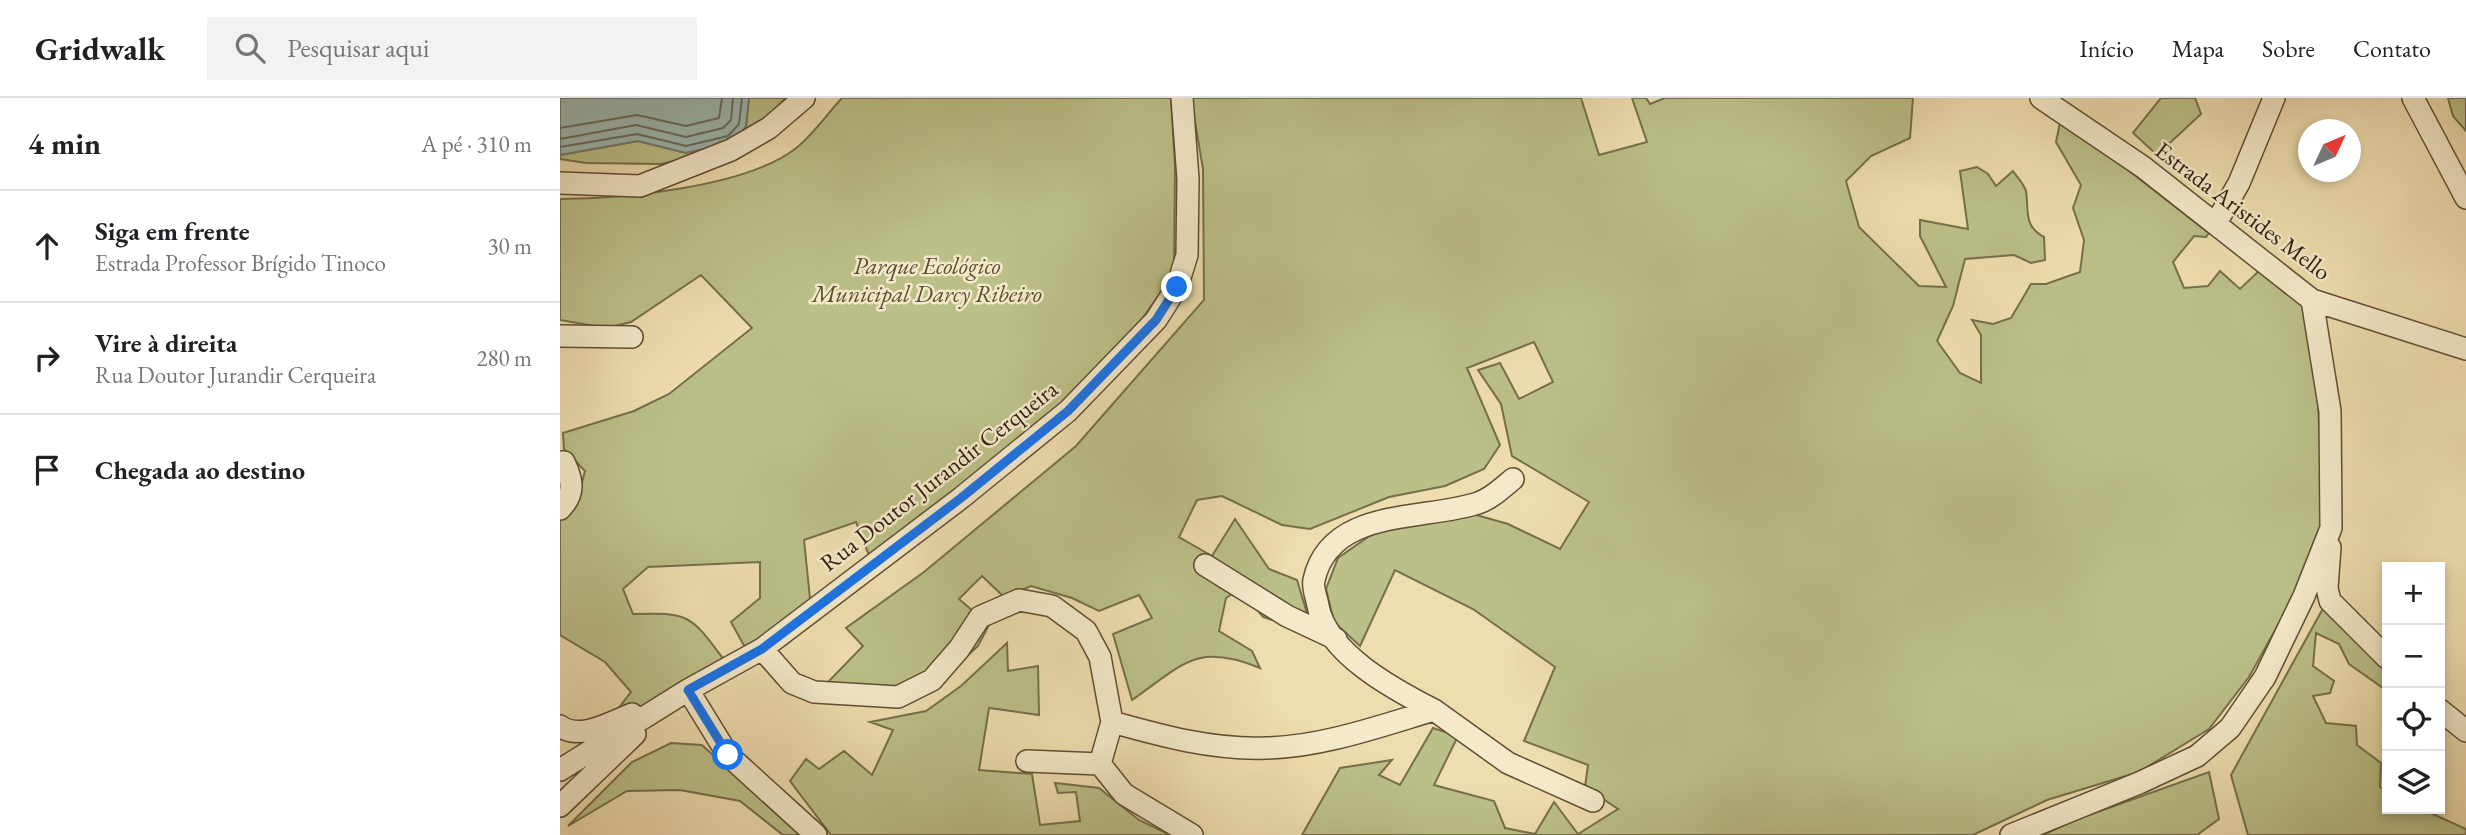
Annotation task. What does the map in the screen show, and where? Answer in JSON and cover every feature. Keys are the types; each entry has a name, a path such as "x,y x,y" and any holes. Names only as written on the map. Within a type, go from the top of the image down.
{"street":[{"path":"560,183 639,186 731,150 769,128 804,98"},
{"name":"Rua Doutor Jurandir Cerqueira","path":"560,770 688,690 762,649 961,498 1068,411 1156,320 1177,287 1187,255 1188,179 1182,98"},
{"name":"Estrada Aristides Mello","path":"2041,98 2143,167 2312,300 2466,349"},
{"path":"2216,223 2239,183 2274,98"},
{"path":"2413,98 2466,198"},
{"path":"2312,300 2330,411 2331,528 2327,588 2330,601 2382,653"},
{"path":"560,336 632,337"},
{"path":"560,461 564,462 572,478 570,499 560,509"},
{"path":"1513,479 1477,504 1382,520 1347,534 1329,550 1313,581 1319,612 1336,639 1360,666 1389,688 1434,710 1508,763 1593,801"},
{"path":"2011,835 2139,783 2197,756 2230,728 2265,677 2304,596 2331,528"},
{"path":"1205,565 1287,616 1336,639"},
{"path":"762,649 792,683 814,692 898,697 932,680 959,649 980,617 1019,600 1052,606 1086,631 1100,657 1112,722 1100,764"},
{"path":"688,690 728,755 816,835"},
{"path":"1112,722 1176,741 1266,748 1345,736 1434,710"},
{"path":"560,726 567,731 591,730 638,712 654,711"},
{"path":"560,806 642,728 654,711"},
{"path":"2445,714 2466,732"},
{"path":"1027,761 1100,764 1124,794 1192,835"}],"green space":[{"path":"749,98 785,98 757,133 704,154 661,164 586,163 560,159 560,155 638,141 686,153 746,126"},
{"name":"Parque Ecológico Municipal Darcy Ribeiro","path":"842,98 1171,98 1175,166 1174,273 1133,332 1071,395 872,563 856,522 804,540 811,608 747,651 731,622 760,598 760,562 648,567 623,589 633,614 667,614 688,620 704,634 725,661 652,708 614,714 631,692 605,662 560,635 560,504 566,486 582,482 585,471 564,449 563,433 634,411 669,394 752,328 701,275 631,322 606,328 560,320 560,199 648,193 715,182 746,173 795,149"},
{"path":"1191,98 1581,98 1599,155 1647,142 1632,98 1646,98 1650,104 1665,98 1913,98 1910,138 1871,156 1846,181 1859,227 1919,286 1946,287 1920,236 1920,220 1968,229 1960,171 1977,167 1988,174 1996,186 2013,171 2026,191 2030,223 2037,233 2044,237 2045,260 2031,263 2014,255 1965,259 1953,306 1937,341 1960,373 1981,383 1981,335 1972,320 1993,324 2011,318 2031,284 2046,284 2080,272 2084,240 2073,208 2081,185 2056,142 2061,118 2209,233 2206,237 2194,236 2173,262 2184,288 2208,286 2220,271 2240,289 2263,267 2306,306 2316,365 2324,523 2293,598 2249,677 2209,729 2139,772 2047,800 1973,835 1302,835 1340,768 1392,760 1379,775 1400,785 1433,728 1458,736 1434,785 1494,801 1505,828 1535,834 1554,802 1578,834 1618,809 1585,787 1588,765 1524,741 1555,667 1473,609 1395,570 1360,646 1334,622 1326,589 1338,558 1381,528 1473,514 1508,524 1560,549 1589,502 1512,456 1501,404 1478,370 1500,363 1519,399 1553,382 1534,342 1467,368 1500,445 1484,469 1445,486 1389,497 1310,529 1282,525 1222,496 1197,500 1179,537 1212,556 1235,519 1269,569 1297,580 1313,633 1263,617 1240,589 1226,598 1219,631 1252,651 1260,668 1238,660 1205,657 1178,667 1132,700 1113,634 1152,618 1139,595 1099,611 1072,598 1031,586 1004,597 982,576 959,599 989,625 978,646 947,675 876,692 827,683 863,646 846,628 924,572 1076,446 1204,300 1203,169"},
{"path":"2161,98 2195,98 2201,114 2157,155 2133,133"},
{"path":"2448,98 2466,98 2466,131 2453,116"},
{"path":"2326,603 2382,663 2382,687 2349,664 2339,644 2316,633 2313,666 2334,681 2330,693 2313,696 2326,723 2356,726 2357,745 2381,763 2382,814 2433,814 2466,829 2466,835 2248,835 2231,775"},
{"path":"1007,643 1008,671 1038,666 1039,715 989,708 979,770 1032,774 1040,825 1080,821 1076,792 1058,793 1055,783 1099,788 1139,820 1170,835 831,835 790,781 806,759 819,769 844,751 872,775 893,730 870,722 926,711 961,686"},
{"path":"671,743 702,745 800,835 783,835 740,801 680,790 627,791 568,826 632,762"},
{"path":"2209,772 2219,819 2197,835 2043,835 2072,821"}],"water":[{"path":"560,98 749,98 746,126 734,142 686,153 638,141 560,155"}],"route":[{"path":"728,755 688,690 762,649 961,498 1068,411 1156,320 1177,287"}]}
